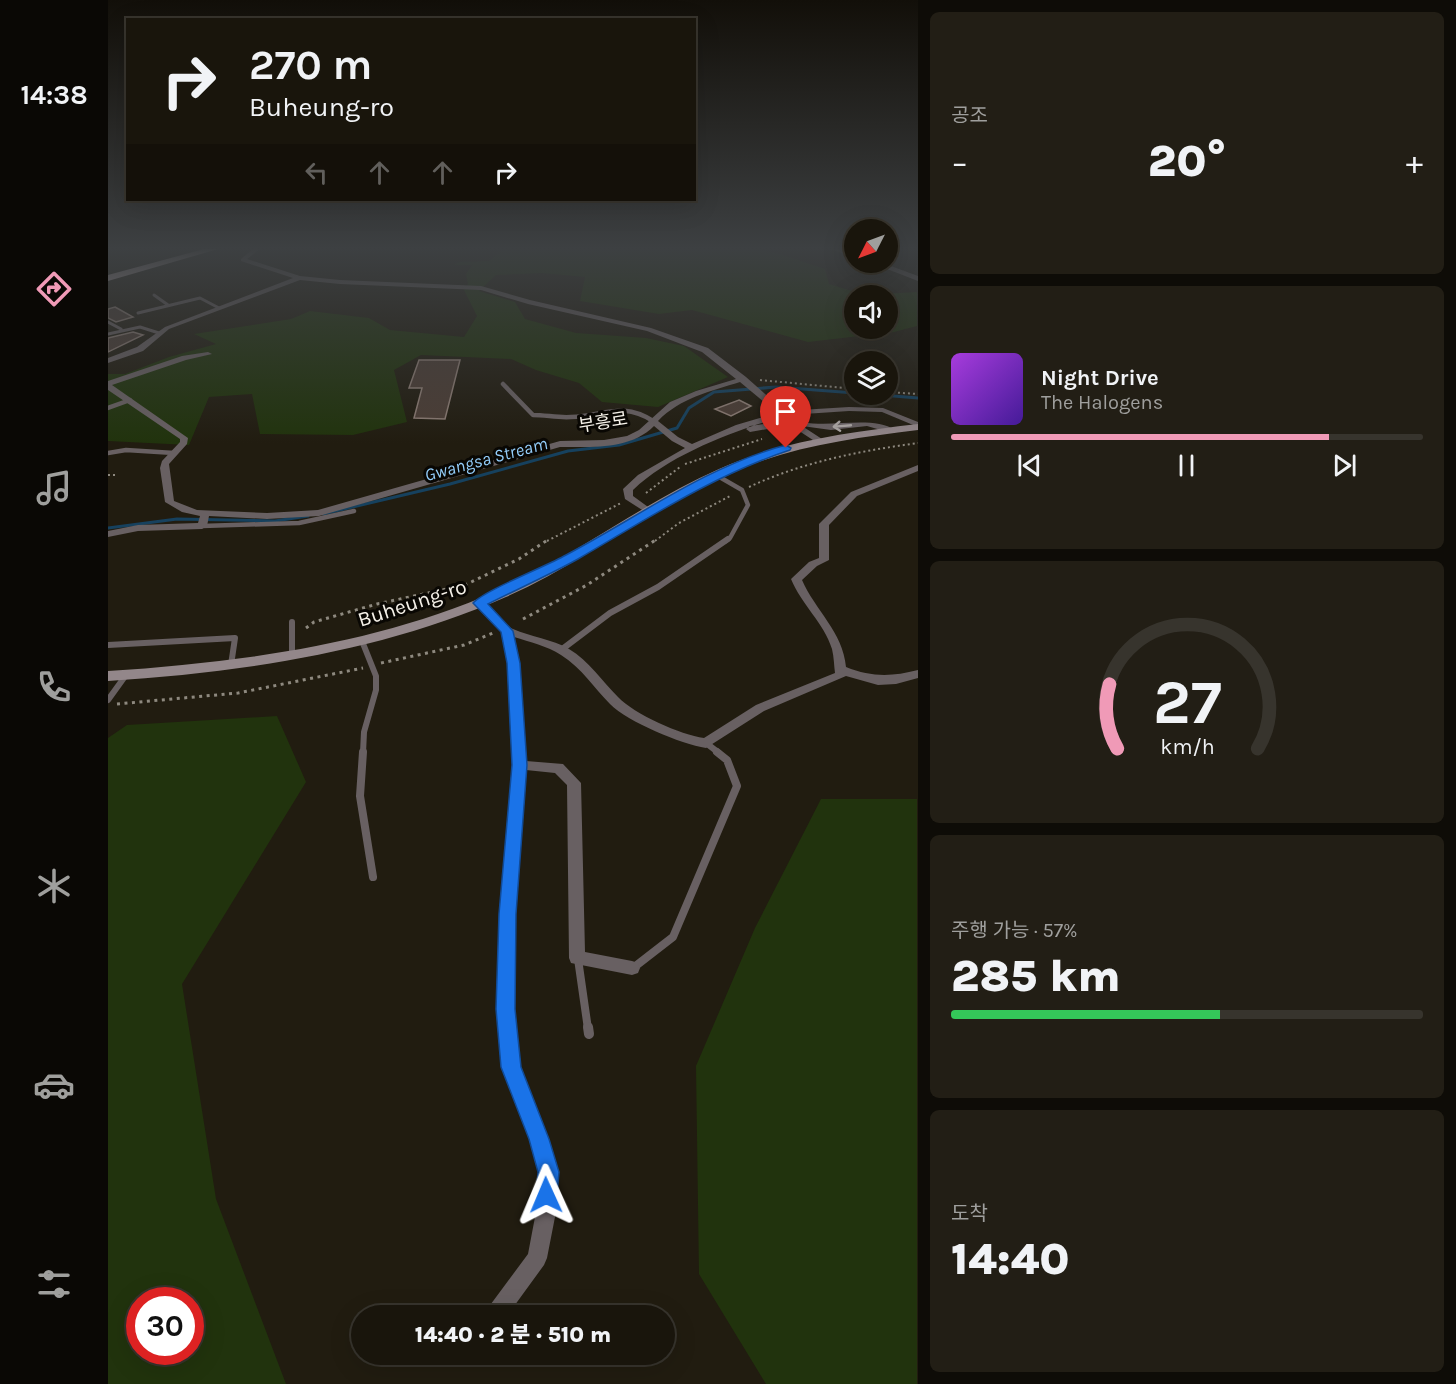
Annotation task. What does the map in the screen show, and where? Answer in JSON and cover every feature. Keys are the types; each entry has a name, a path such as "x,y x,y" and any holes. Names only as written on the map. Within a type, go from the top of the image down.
{"main road":[{"path":"716,476 756,458 819,441 918,426"},
{"name":"Buheung-ro","path":"108,676 231,666 291,657 362,641 480,603 532,578 716,476"}],"street":[{"path":"108,361 140,349 171,326 204,314"},
{"path":"580,314 649,329 705,350 819,441"},
{"path":"108,385 190,357 208,354"},
{"name":"부흥로","path":"203,519 319,513 560,444 589,444 629,438 647,430 673,404 745,381"},
{"path":"108,385 184,438 184,442 164,468 170,502 203,519"},
{"path":"650,512 628,497 628,489 641,477 692,448 731,431 784,413 849,409 883,410 918,426"},
{"path":"655,422 675,439 692,448"},
{"path":"731,431 793,422 831,427 867,424 891,430"},
{"path":"480,603 508,633 570,654 600,681 617,704 677,735 698,743 706,743 760,708 841,675 838,650 801,593 796,579 813,564 825,560 824,524 854,494 918,468"},
{"path":"108,534 203,519"},
{"path":"503,1305 537,1258 545,1217 548,1172 539,1139 511,1067 505,1009 507,914 519,765 514,663 508,633"},
{"path":"840,669 862,678 890,682 918,674"},
{"path":"519,765 558,768 574,783 578,958 632,968"}],"lane":[{"path":"108,322 121,329"},
{"path":"108,334 121,329 142,326 159,333"},
{"path":"503,384 533,415 572,417 623,408 642,413 655,422"},
{"path":"108,408 130,400"},
{"path":"108,453 126,450 174,453"},
{"path":"558,649 610,613 658,587 730,538 748,506 742,490 716,476"},
{"path":"203,519 255,527 338,518 354,511"},
{"path":"291,657 292,622"},
{"path":"108,645 235,638 231,666"},
{"path":"362,641 376,676 376,690 364,732 360,796 374,878"},
{"path":"108,700 126,675"},
{"path":"632,968 672,937 737,786 727,760 706,743"},
{"path":"578,958 589,1034"}],"path":[{"path":"745,381 844,388"},
{"path":"898,393 918,394"},
{"path":"646,493 684,464 767,438"},
{"path":"523,619 613,569 679,522 781,471 822,459 918,443"},
{"path":"108,475 116,475"},
{"path":"306,628 314,622 367,607 465,585 519,559 551,538 622,502"},
{"path":"108,705 140,704 238,693 371,666 508,633"}],"green space":[{"path":"304,314 332,314 369,318 390,330 464,337 477,316 476,314 522,314 525,319 576,333 646,338 684,346 728,377 658,407 602,402 579,383 536,370 511,359 421,355 394,370 407,422 353,435 260,434 252,394 209,397 189,445 108,441 108,374 125,374 169,357 216,344 194,334 291,319"},
{"path":"705,314 844,314 844,338 808,342"},
{"path":"898,314 917,314 917,326 898,331"},
{"path":"277,716 306,782 182,984 216,1199 286,1384 108,1384 108,738 127,725"},
{"path":"821,799 917,799 917,1384 766,1384 699,1274 696,1066 755,928"}],"building":[{"path":"108,314 127,314 133,317 116,322 108,318"},
{"path":"133,332 143,335 108,352 108,338"},
{"path":"419,360 460,360 445,419 414,418 422,388 409,388"},
{"path":"739,400 751,406 731,416 715,409"}],"waterway":[{"name":"Gwangsa Stream","path":"323,514 450,484 568,451 619,445 677,428 689,408 714,392 776,387 844,392"},
{"name":"Gwangsa Stream","path":"898,396 918,398"},
{"name":"Gwangsa Stream","path":"108,528 177,519 275,521 308,516"}],"route":[{"path":"546,1195 548,1172 539,1139 511,1067 505,1009 507,914 519,765 514,663 507,631 480,603 570,558 700,483 756,458 786,448"}]}
